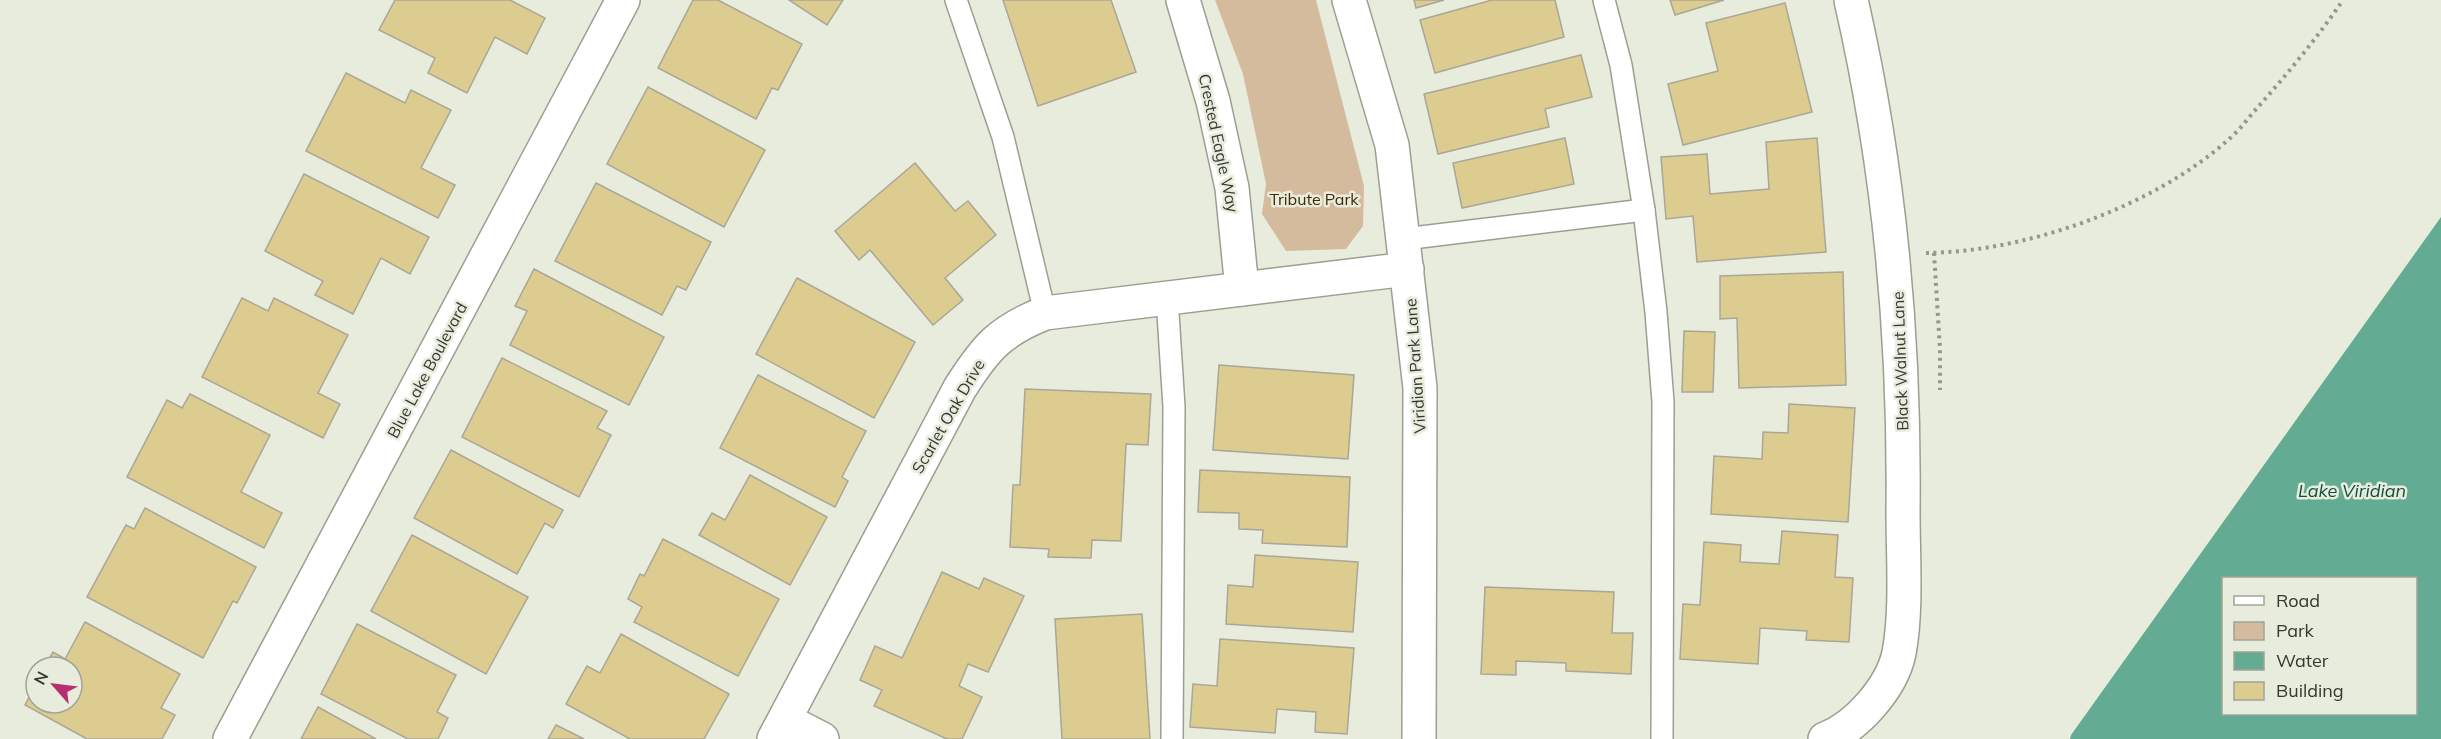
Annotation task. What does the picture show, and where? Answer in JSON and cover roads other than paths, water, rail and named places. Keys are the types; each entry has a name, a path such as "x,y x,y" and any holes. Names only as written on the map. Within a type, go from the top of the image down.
{"street":[{"name":"Blue Lake Boulevard","path":"230,739 623,0"},
{"name":"Crested Eagle Way","path":"1183,0 1213,101 1232,188 1242,289"},
{"name":"Viridian Park Lane","path":"1349,0 1392,145 1420,388 1419,739"},
{"name":"Black Walnut Lane","path":"1825,739 1838,734 1861,716 1888,679 1899,654 1903,605 1902,388 1894,254 1869,82 1851,0"},
{"name":"Scarlet Oak Drive","path":"780,729 960,388 978,360 998,339 1018,324 1045,313 1242,289 1406,254"},
{"path":"780,729 822,739"}],"lane":[{"path":"956,0 1004,137 1045,313"},
{"path":"1604,0 1622,65 1644,210 1656,312 1663,402 1662,739"},
{"path":"1406,254 1644,210"},
{"path":"1167,298 1174,407 1172,739"}],"water":[{"name":"Lake Viridian","path":"2441,217 2441,739 2070,739 2071,735"}],"park label":[{"name":"Tribute Park","path":"1314,199"}]}
